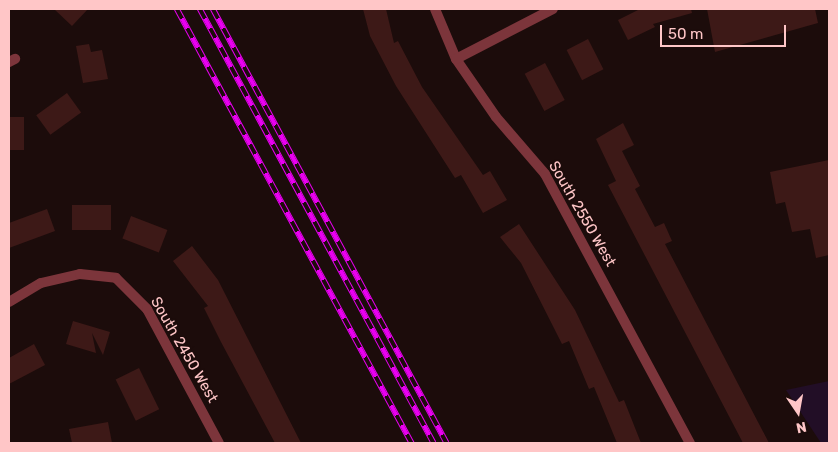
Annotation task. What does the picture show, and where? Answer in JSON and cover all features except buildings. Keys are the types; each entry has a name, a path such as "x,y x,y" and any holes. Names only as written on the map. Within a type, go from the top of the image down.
{"street":[{"name":"South 2550 West","path":"435,9 456,59 496,117 545,174 690,443"},
{"path":"456,59 553,9"},
{"name":"South 2450 West","path":"9,302 41,284 80,274 116,278 146,309 218,440"},
{"path":"206,443 218,440"}],"shaded area":[{"path":"829,381 829,443 821,443 786,390"}],"railway":[{"path":"177,9 412,443"},
{"path":"200,9 434,443"},
{"path":"213,9 447,443"}]}
